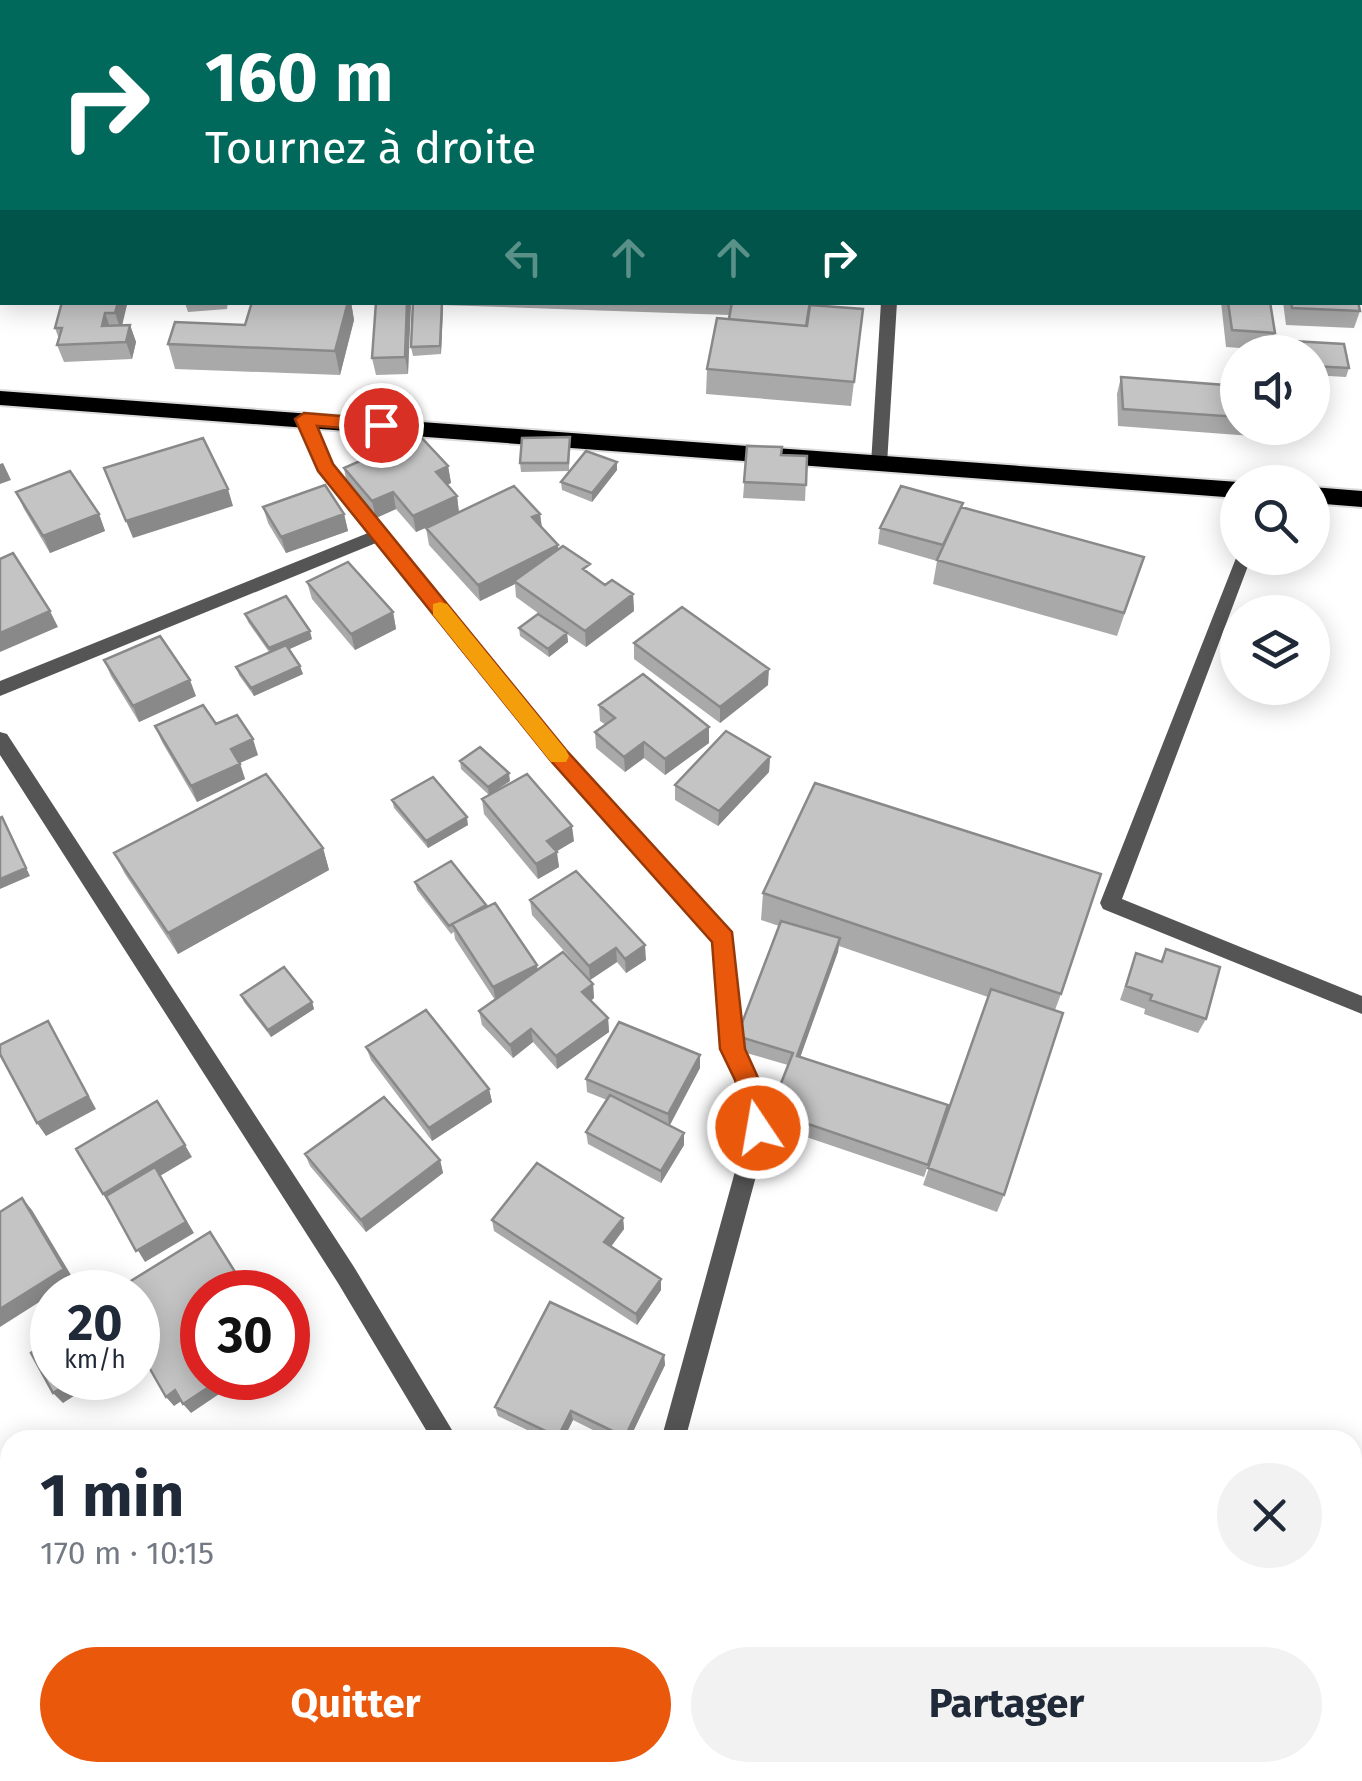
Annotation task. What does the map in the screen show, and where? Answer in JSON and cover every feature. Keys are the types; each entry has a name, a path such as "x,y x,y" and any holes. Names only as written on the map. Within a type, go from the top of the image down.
{"highway":[{"path":"0,398 1220,489"},
{"path":"1330,496 1362,499"}],"street":[{"path":"880,464 889,305"},
{"path":"304,419 325,466 558,756 724,938 732,1049 747,1080 758,1128 676,1430"},
{"path":"0,688 380,535"},
{"path":"1235,575 1110,903 1362,1005"},
{"path":"0,739 133,951 346,1276 440,1430"}],"building":[{"path":"61,305 117,305 115,313 105,313 102,326 130,325 126,342 57,345 62,328 55,328"},
{"path":"251,305 347,305 335,351 168,344 175,322 245,325"},
{"path":"376,305 407,305 405,357 372,358"},
{"path":"413,305 442,305 440,346 411,347"},
{"path":"731,305 810,305 806,326 729,319"},
{"path":"810,305 863,309 854,382 707,369 717,318 807,326"},
{"path":"1228,305 1270,305 1275,333 1232,330"},
{"path":"1292,305 1359,305 1360,311"},
{"path":"1330,343 1344,344 1349,368 1330,367"},
{"path":"1121,377 1220,385 1220,416 1123,409"},
{"path":"419,435 448,466 436,472 457,496 413,516 393,492 372,501 344,468"},
{"path":"570,437 568,463 520,463 522,438"},
{"path":"203,438 228,489 126,521 104,468"},
{"path":"747,446 782,447 781,455 807,456 806,485 744,482"},
{"path":"586,451 617,462 592,493 561,482"},
{"path":"70,471 99,514 43,536 16,492"},
{"path":"325,485 344,514 281,537 263,507"},
{"path":"514,486 540,514 532,517 558,545 478,585 426,528"},
{"path":"901,486 963,503 943,545 880,528"},
{"path":"961,507 1144,557 1124,613 937,560"},
{"path":"563,546 590,564 583,569 605,585 612,580 633,594 585,631 514,581"},
{"path":"13,553 50,611 0,633 0,559"},
{"path":"348,562 393,612 351,634 307,582"},
{"path":"286,596 310,631 269,648 245,614"},
{"path":"682,607 769,669 720,707 634,643"},
{"path":"538,614 567,633 548,649 519,628"},
{"path":"160,636 190,680 133,706 104,660"},
{"path":"286,645 300,666 251,688 236,667"},
{"path":"643,674 709,727 665,759 644,742 624,757 595,732 615,718 599,705"},
{"path":"203,705 216,724 237,715 253,739 231,749 240,764 191,786 155,726"},
{"path":"726,731 770,757 719,811 675,785"},
{"path":"480,747 509,773 488,787 460,761"},
{"path":"266,774 323,848 168,933 114,853"},
{"path":"527,774 572,826 547,841 557,852 536,864 482,799"},
{"path":"433,777 467,817 426,841 392,800"},
{"path":"815,783 1101,874 1061,994 763,893"},
{"path":"0,818 26,868 0,879"},
{"path":"451,861 486,905 449,926 415,882"},
{"path":"576,871 645,945 625,959 616,948 589,966 530,900"},
{"path":"495,903 537,965 493,987 452,924"},
{"path":"781,921 840,938 797,1056 948,1105 928,1165 770,1111 793,1053 737,1036"},
{"path":"1166,949 1220,967 1206,1019 1150,1000 1152,995 1126,986 1136,953 1162,962"},
{"path":"563,952 593,984 582,992 608,1018 556,1056 531,1029 510,1045 479,1011"},
{"path":"284,967 312,1002 268,1030 241,995"},
{"path":"991,989 1063,1013 1004,1195 928,1168"},
{"path":"426,1010 489,1089 429,1128 366,1047"},
{"path":"48,1021 88,1096 37,1123 0,1054 0,1045"},
{"path":"619,1022 700,1055 668,1114 586,1079"},
{"path":"610,1095 684,1133 661,1171 586,1132"},
{"path":"384,1097 440,1160 361,1220 305,1154"},
{"path":"157,1101 185,1145 103,1194 76,1149"},
{"path":"537,1163 623,1218 604,1242 661,1279 636,1314 492,1220"},
{"path":"155,1167 186,1222 136,1251 106,1196"},
{"path":"22,1198 64,1269 30,1270 30,1290 0,1309 0,1212"},
{"path":"210,1232 234,1270 180,1270 180,1399 175,1390 166,1397 160,1386 160,1270 149,1270"},
{"path":"550,1302 664,1355 628,1430 610,1430 571,1411 562,1430 543,1430 495,1407"}],"slow traffic":[{"path":"440,610 559,756"}],"route":[{"path":"381,425 304,419 325,466 558,756 724,938 732,1049 747,1080 758,1128"}]}
